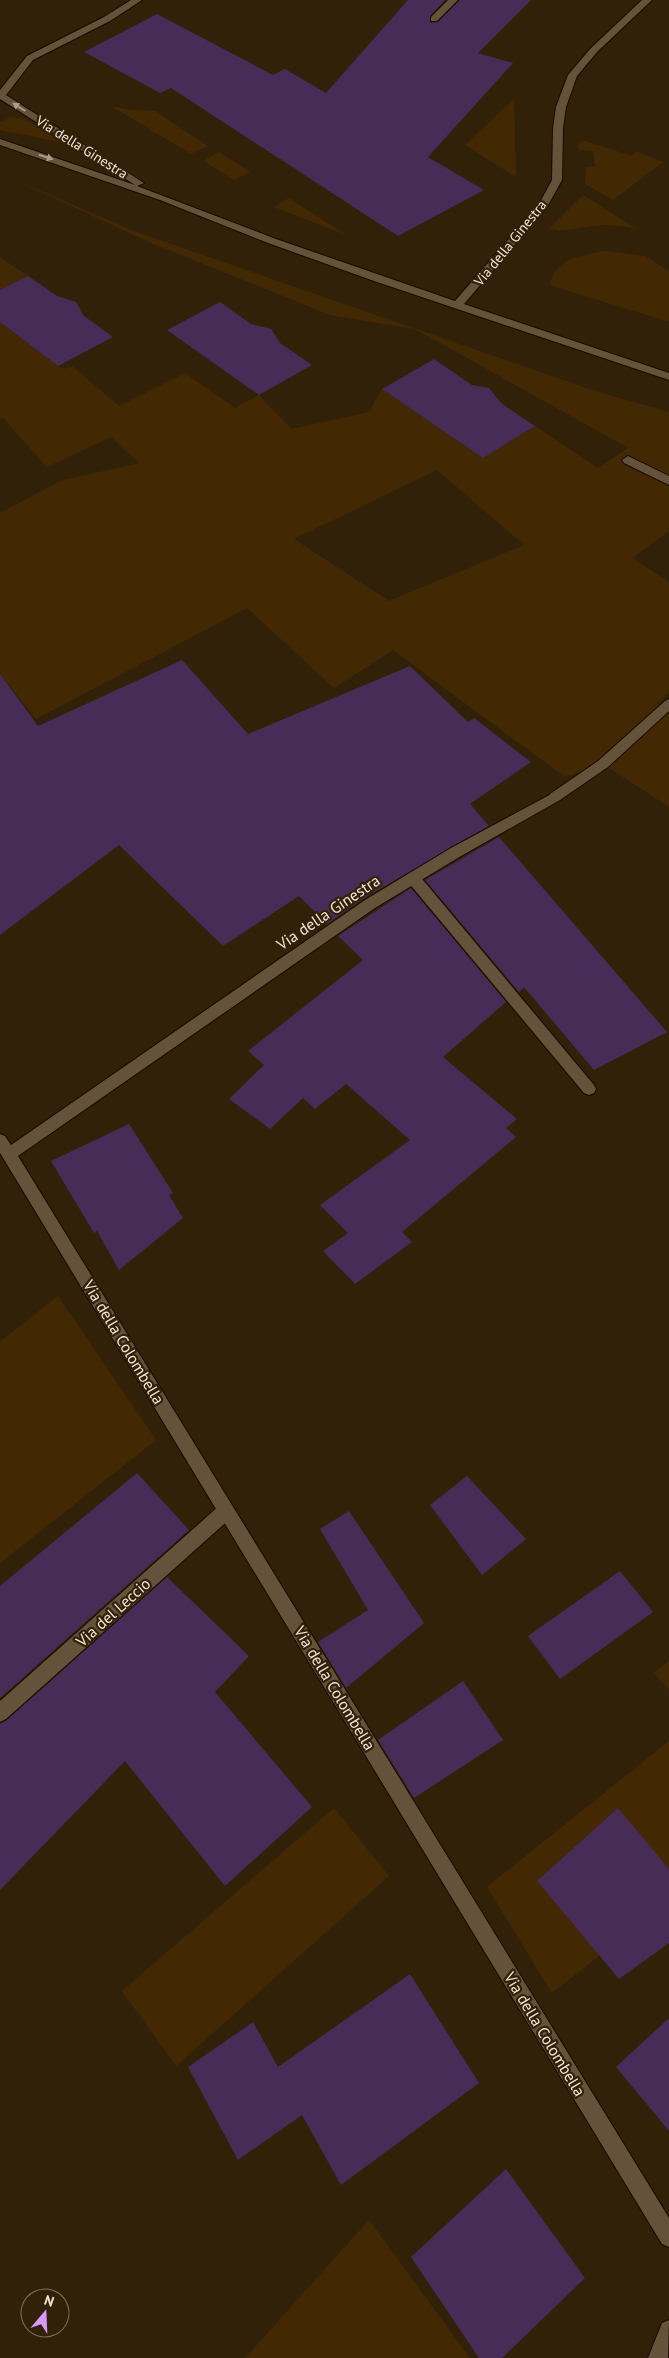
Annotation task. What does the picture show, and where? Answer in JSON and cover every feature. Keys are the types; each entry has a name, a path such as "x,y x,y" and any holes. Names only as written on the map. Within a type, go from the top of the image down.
{"street":[{"name":"Via della Ginestra","path":"137,0 107,19 30,58 0,96 164,198"},
{"path":"434,19 453,0"},
{"name":"Via della Ginestra","path":"457,306 543,205 557,180 560,107 573,75 594,50 648,0"},
{"name":"Via della Ginestra","path":"0,142 164,198 281,244 457,306 669,377"},
{"path":"628,460 669,481"},
{"name":"Via della Ginestra","path":"3,1151 330,930 413,878 555,797 603,764 669,704"},
{"path":"413,878 589,1089"},
{"name":"Via della Colombella","path":"3,1151 669,2237"},
{"name":"Via del Leccio","path":"0,1713 226,1512"},
{"path":"658,2358 669,2330"}],"shaded area":[{"path":"514,99 516,177 465,145"},
{"path":"111,106 131,110 155,111 208,146 191,154"},
{"path":"11,117 24,119 65,143 0,130 0,122"},
{"path":"585,141 632,156 636,151 663,162 613,200 585,184 586,167 595,167 593,151 580,150 578,146 580,142"},
{"path":"219,152 250,172 234,180 203,161"},
{"path":"11,178 131,230 595,391 669,412 669,531 632,558 669,582 669,692 657,704 669,715 669,807 603,764 565,777 393,650 334,688 247,608 36,719 0,674 0,513 60,481 139,463 111,437 47,467 3,418 0,419 0,322 58,366 64,369 72,366 119,406 185,373 235,408 259,395 292,429 369,412 382,389 483,458 535,426 598,468 628,448 415,329 330,315 149,242","holes":["437,470 524,545 389,601 294,539"]},
{"path":"583,195 637,229 605,225 563,230 549,229"},
{"path":"289,198 346,235 274,207"},
{"path":"604,251 645,256 669,271 669,322 550,285 557,269 563,264 587,254"},
{"path":"0,257 28,276 0,290"},
{"path":"58,1296 156,1440 0,1563 0,1342"},
{"path":"669,1661 669,1690 654,1673"},
{"path":"669,1741 669,1901 552,1993 487,1887"},
{"path":"334,1808 389,1876 176,2066 122,1991"},
{"path":"369,2220 470,2358 245,2358"}],"building":[{"path":"408,0 445,0 430,16 431,23 438,22 460,0 531,0 478,53 513,63 428,157 484,190 398,236 171,88 160,93 84,52 157,14 273,75 285,69 326,93"},
{"path":"28,276 57,296 76,302 84,316 113,337 58,366 0,322 0,290"},
{"path":"220,302 251,324 271,329 280,343 312,365 259,395 167,330"},
{"path":"434,359 472,385 489,388 502,404 535,426 483,458 382,389"},
{"path":"182,660 248,734 410,666 468,722 474,718 531,762 470,804 489,826 364,898 327,924 299,896 223,946 119,845 0,935 0,674 38,726"},
{"path":"499,837 667,1032 594,1070 524,987 519,992 425,880"},
{"path":"411,888 506,1002 443,1057 517,1119 506,1128 516,1137 402,1232 412,1242 355,1284 323,1251 348,1233 320,1205 410,1140 346,1084 315,1109 303,1098 270,1129 229,1099 264,1065 248,1051 363,960 338,936"},
{"path":"129,1124 173,1193 169,1195 183,1218 119,1270 97,1231 94,1233 51,1161"},
{"path":"137,1473 189,1530 0,1698 0,1586"},
{"path":"467,1476 526,1539 482,1575 430,1505"},
{"path":"349,1511 424,1623 346,1688 318,1642 368,1610 320,1529"},
{"path":"620,1571 653,1612 560,1679 528,1636"},
{"path":"167,1577 249,1656 215,1692 312,1807 225,1886 125,1761 0,1890 0,1724 7,1720"},
{"path":"463,1681 503,1740 414,1798 378,1740"},
{"path":"618,1808 669,1869 669,1943 619,1979 537,1881"},
{"path":"410,1974 479,2083 341,2185 302,2115 238,2160 188,2067 253,2022 278,2067"},
{"path":"669,2018 669,2131 616,2067"},
{"path":"506,2169 585,2278 502,2358 479,2358 411,2257"}]}
